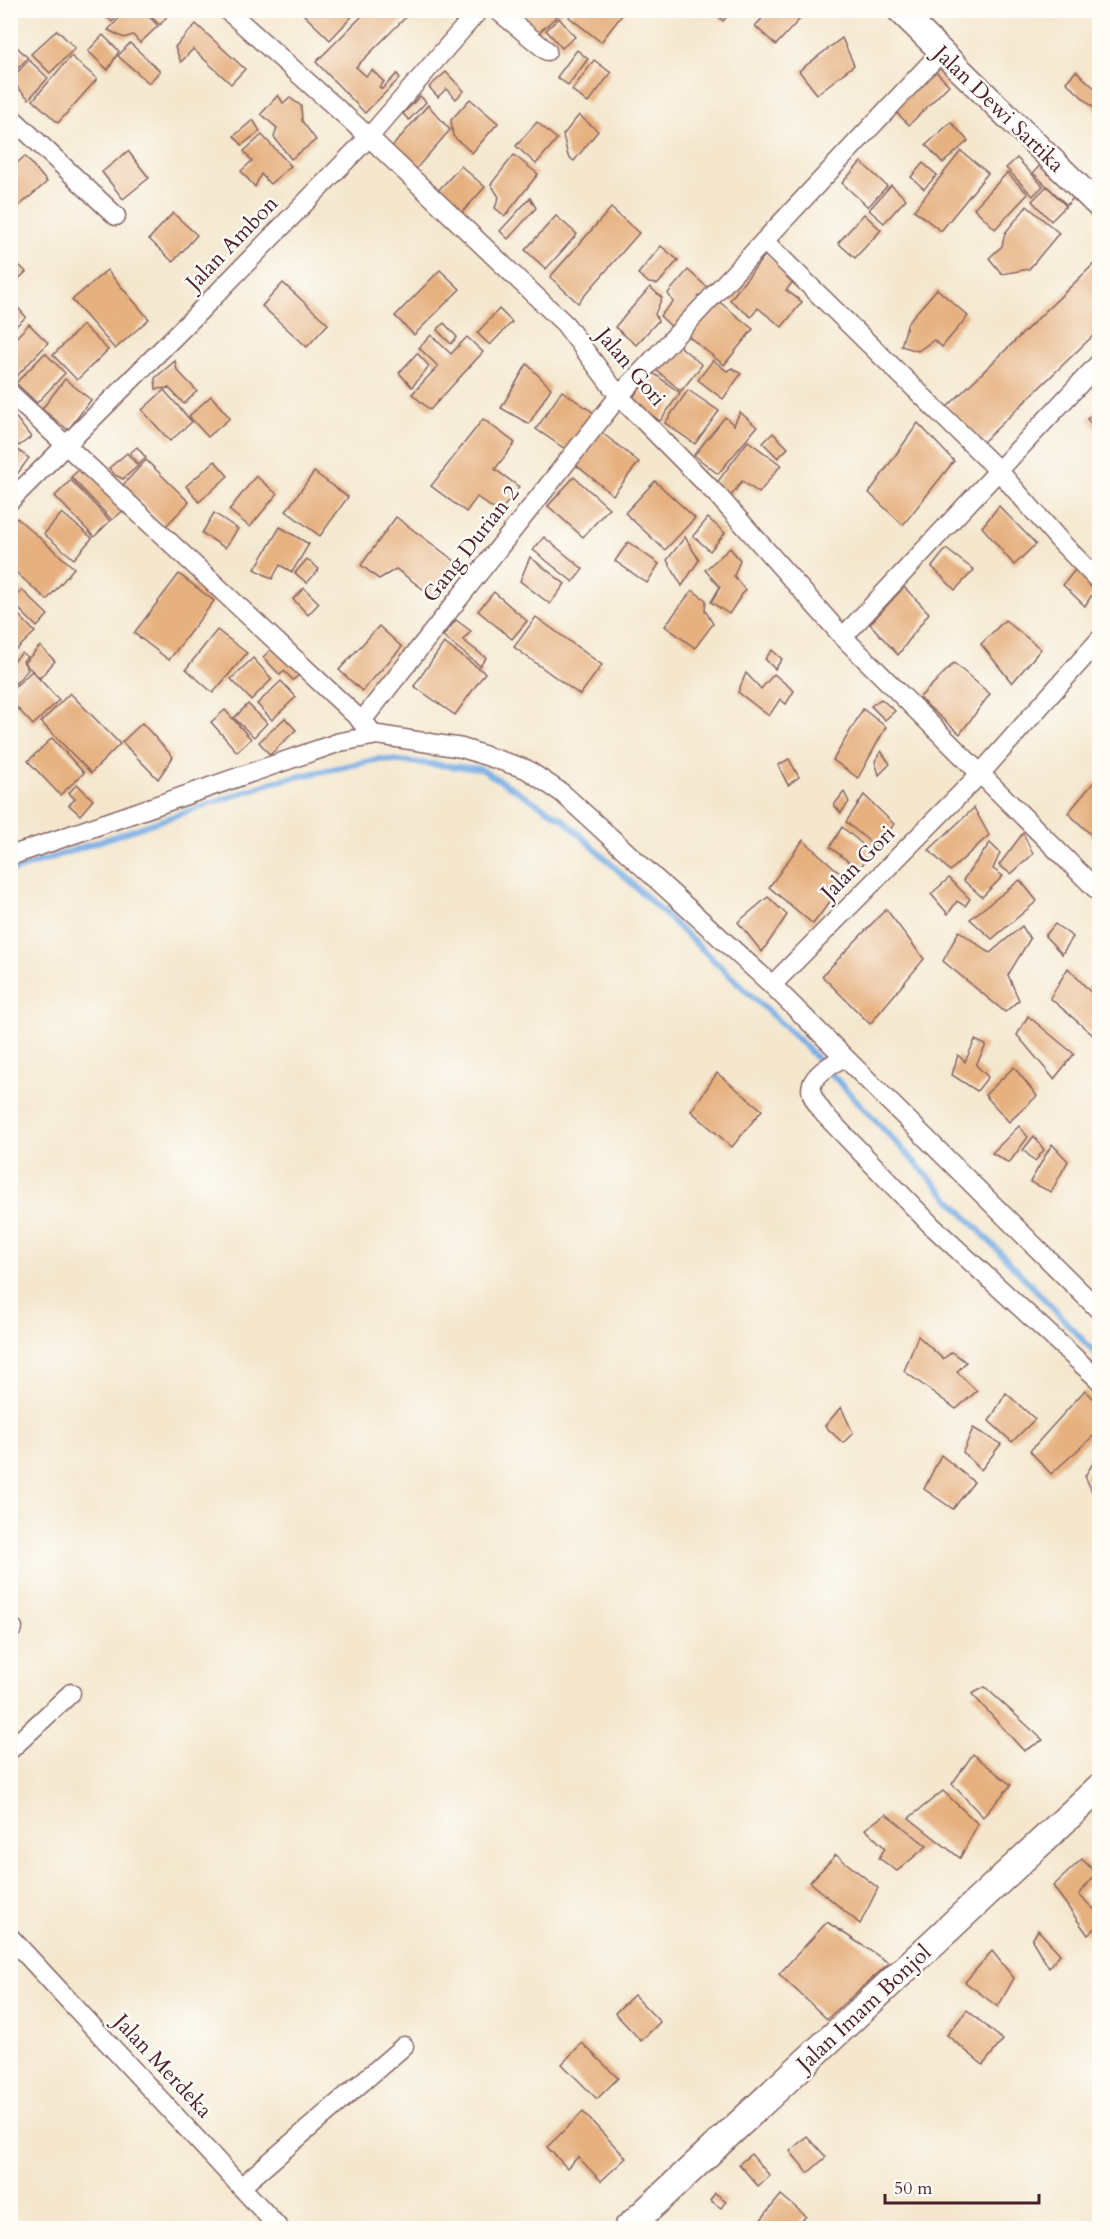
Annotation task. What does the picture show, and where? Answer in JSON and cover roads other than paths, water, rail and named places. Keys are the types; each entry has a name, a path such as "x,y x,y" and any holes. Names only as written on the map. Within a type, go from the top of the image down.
{"main road":[{"name":"Jalan Dewi Sartika","path":"899,10 1100,207"},
{"name":"Jalan Imam Bonjol","path":"628,2229 1100,1787"}],"street":[{"name":"Jalan Gori","path":"227,10 369,137 565,324 619,396 719,497 843,637 1100,893"},
{"name":"Jalan Ambon","path":"10,501 195,316 369,137 479,10"},
{"path":"497,10 548,51"},
{"name":"Gang Durian 2","path":"361,722 619,396 941,52"},
{"path":"10,116 116,216"},
{"path":"764,241 998,470 1060,541 1100,582"},
{"path":"843,637 1100,362"},
{"path":"10,393 361,722 378,735"},
{"name":"Jalan Gori","path":"772,985 980,774 1100,639"},
{"path":"10,856 340,742 378,735 462,748 526,769 562,793 772,985 841,1059 1100,1311"},
{"path":"841,1059 817,1075 811,1090 824,1114 932,1226 1100,1381"},
{"path":"10,1750 71,1693"},
{"name":"Jalan Merdeka","path":"10,1937 242,2186 279,2229"},
{"path":"242,2186 404,2046"}],"waterway":[{"path":"10,872 273,782 379,759 481,769 563,819 802,1043 1100,1358"}]}
